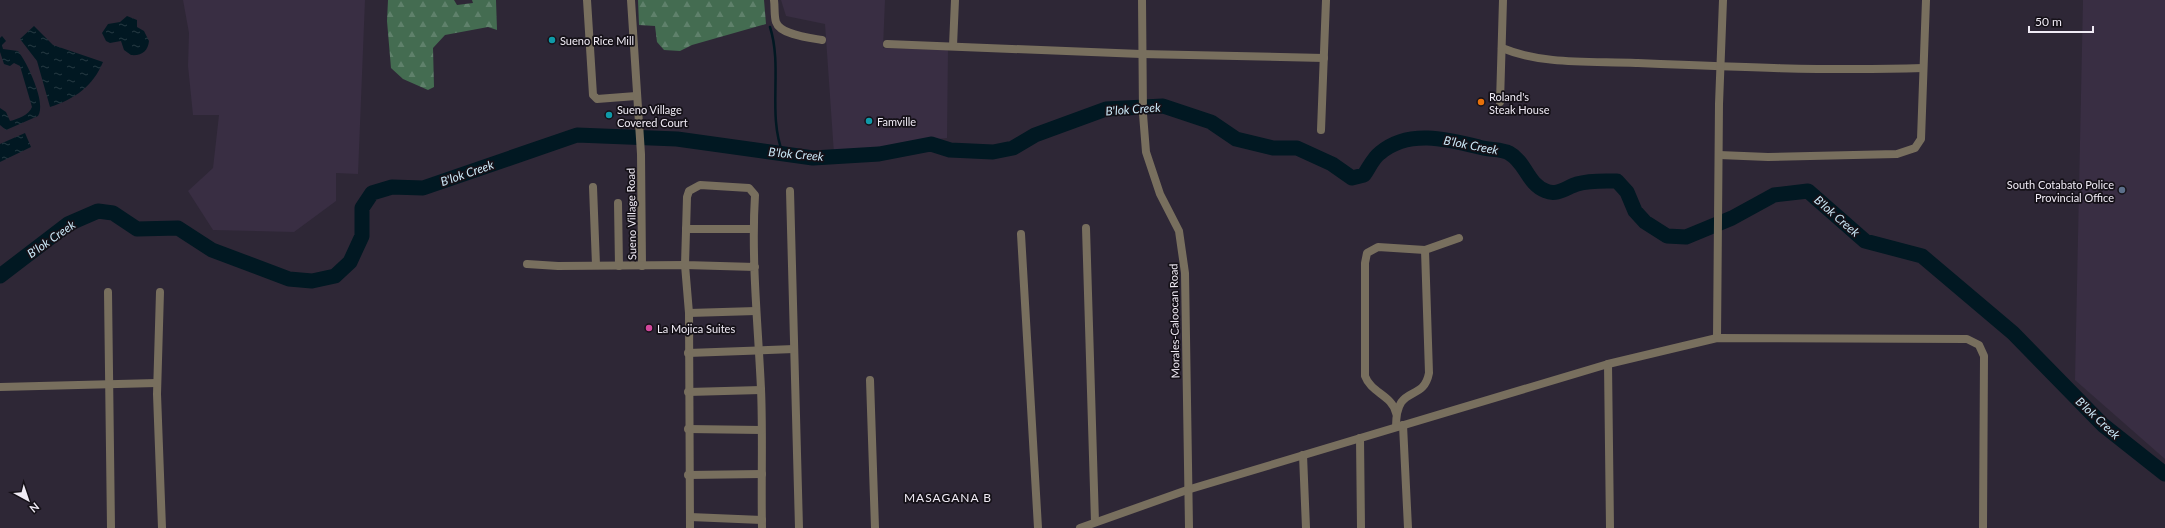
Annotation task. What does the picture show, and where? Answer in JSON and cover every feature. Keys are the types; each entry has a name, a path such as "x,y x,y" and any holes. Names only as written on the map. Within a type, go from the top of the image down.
{"street":[{"path":"588,0 592,96 597,99 636,96"},
{"name":"Sueno Village Road","path":"631,0 636,96 641,154 642,266 685,265 756,267"},
{"path":"774,0 776,22 781,28 793,34 822,40"},
{"path":"953,46 955,0"},
{"name":"Morales-Caloocan Road","path":"1142,0 1142,114 1146,152 1152,173 1179,231 1183,250 1186,298 1187,490 1189,528"},
{"path":"1321,130 1326,0"},
{"path":"1500,102 1502,0"},
{"path":"1717,338 1720,67 1723,0"},
{"path":"1719,155 1768,157 1897,154 1909,152 1915,148 1921,139 1926,0"},
{"path":"887,44 1141,54 1324,58"},
{"path":"1502,48 1527,57 1546,59 1720,67 1858,70 1923,68"},
{"path":"690,517 762,524 761,390 753,228 755,195 749,188 700,185 694,187 688,194 685,265 689,313 688,475 690,528"},
{"path":"593,187 596,265"},
{"path":"790,191 799,528"},
{"path":"618,203 619,266"},
{"path":"686,229 753,228"},
{"path":"1086,228 1095,522"},
{"path":"1021,234 1038,528"},
{"path":"1408,528 1399,426 1396,413 1392,403 1372,389 1365,376 1365,263 1367,253 1378,247 1425,250 1459,238"},
{"path":"1396,413 1399,404 1405,396 1414,394 1427,382 1429,373 1425,250"},
{"path":"527,264 558,266 642,266"},
{"path":"108,292 111,528"},
{"path":"160,292 157,383 162,528"},
{"path":"689,313 756,311"},
{"path":"1080,528 1187,490 1399,426 1608,364 1717,338 1967,340 1979,345 1984,356 1983,528"},
{"path":"688,353 794,349"},
{"path":"1608,364 1610,528"},
{"path":"870,380 875,528"},
{"path":"0,387 157,383"},
{"path":"688,392 761,390"},
{"path":"688,429 761,430"},
{"path":"1360,438 1361,528"},
{"path":"1303,455 1306,528"},
{"path":"688,475 762,474"}],"shaded area":[{"path":"183,0 365,0 358,174 336,173 336,201 294,232 213,230 188,191 213,168 219,115 193,115 188,66 189,33"},
{"path":"781,0 885,0 883,48 948,50 947,138 901,143 882,152 834,154 825,24 786,16"},
{"name":"South Cotabato Police Provincial Office","path":"2083,0 2165,0 2165,459 2075,380"}],"green space":[{"path":"388,0 454,0 457,5 473,3 472,0 496,0 497,30 488,27 445,35 433,48 434,87 428,90 403,79 391,68 387,21"},
{"path":"638,0 764,0 766,24 692,45 680,51 664,50 657,42 655,26 639,25"}],"water":[{"path":"127,16 137,20 137,27 144,31 149,41 146,50 138,55 131,55 124,50 121,41 110,43 106,41 102,33 108,24 120,22"},
{"path":"34,26 53,45 103,62 94,78 88,85 75,96 50,107 37,61 20,39"},
{"path":"2,36 6,41 2,45 3,49 18,51 22,56 35,83 40,102 38,116 6,130 0,125 0,108 6,112 10,121 20,118 31,110 32,107 20,66 14,63 10,66 4,64 0,52 0,38"},
{"path":"25,133 31,147 0,162 0,144"}],"waterway":[{"path":"770,27 774,43 775,58 776,123 778,138 783,154"},
{"name":"B'lok Creek","path":"0,276 68,224 98,211 113,213 137,229 178,228 212,250 289,279 312,281 335,276 350,262 362,236 362,208 372,193 392,187 423,188 577,135 677,139 813,158 879,154 931,144 950,150 993,152 1013,148 1035,135 1106,109 1163,106 1211,122 1236,139 1273,148 1297,148 1332,164 1352,178 1364,175 1373,160 1391,146 1415,138 1441,139 1503,151 1515,157 1530,178 1540,188 1546,191 1558,192 1577,184 1587,182 1617,181 1627,192 1635,211 1645,222 1667,236 1686,237 1732,218 1774,195 1808,191 1865,241 1922,256 2013,333 2103,425 2165,474"}],"place":[{"name":"Sueno Rice Mill","path":"552,40"},
{"name":"Roland's Steak House","path":"1481,102"},
{"name":"Sueno Village Covered Court","path":"609,115"},
{"name":"Famville","path":"869,121"},
{"name":"South Cotabato Police Provincial Office","path":"2122,190"},
{"name":"La Mojica Suites","path":"649,328"}],"district":[{"name":"MASAGANA B","path":"948,497"}]}
